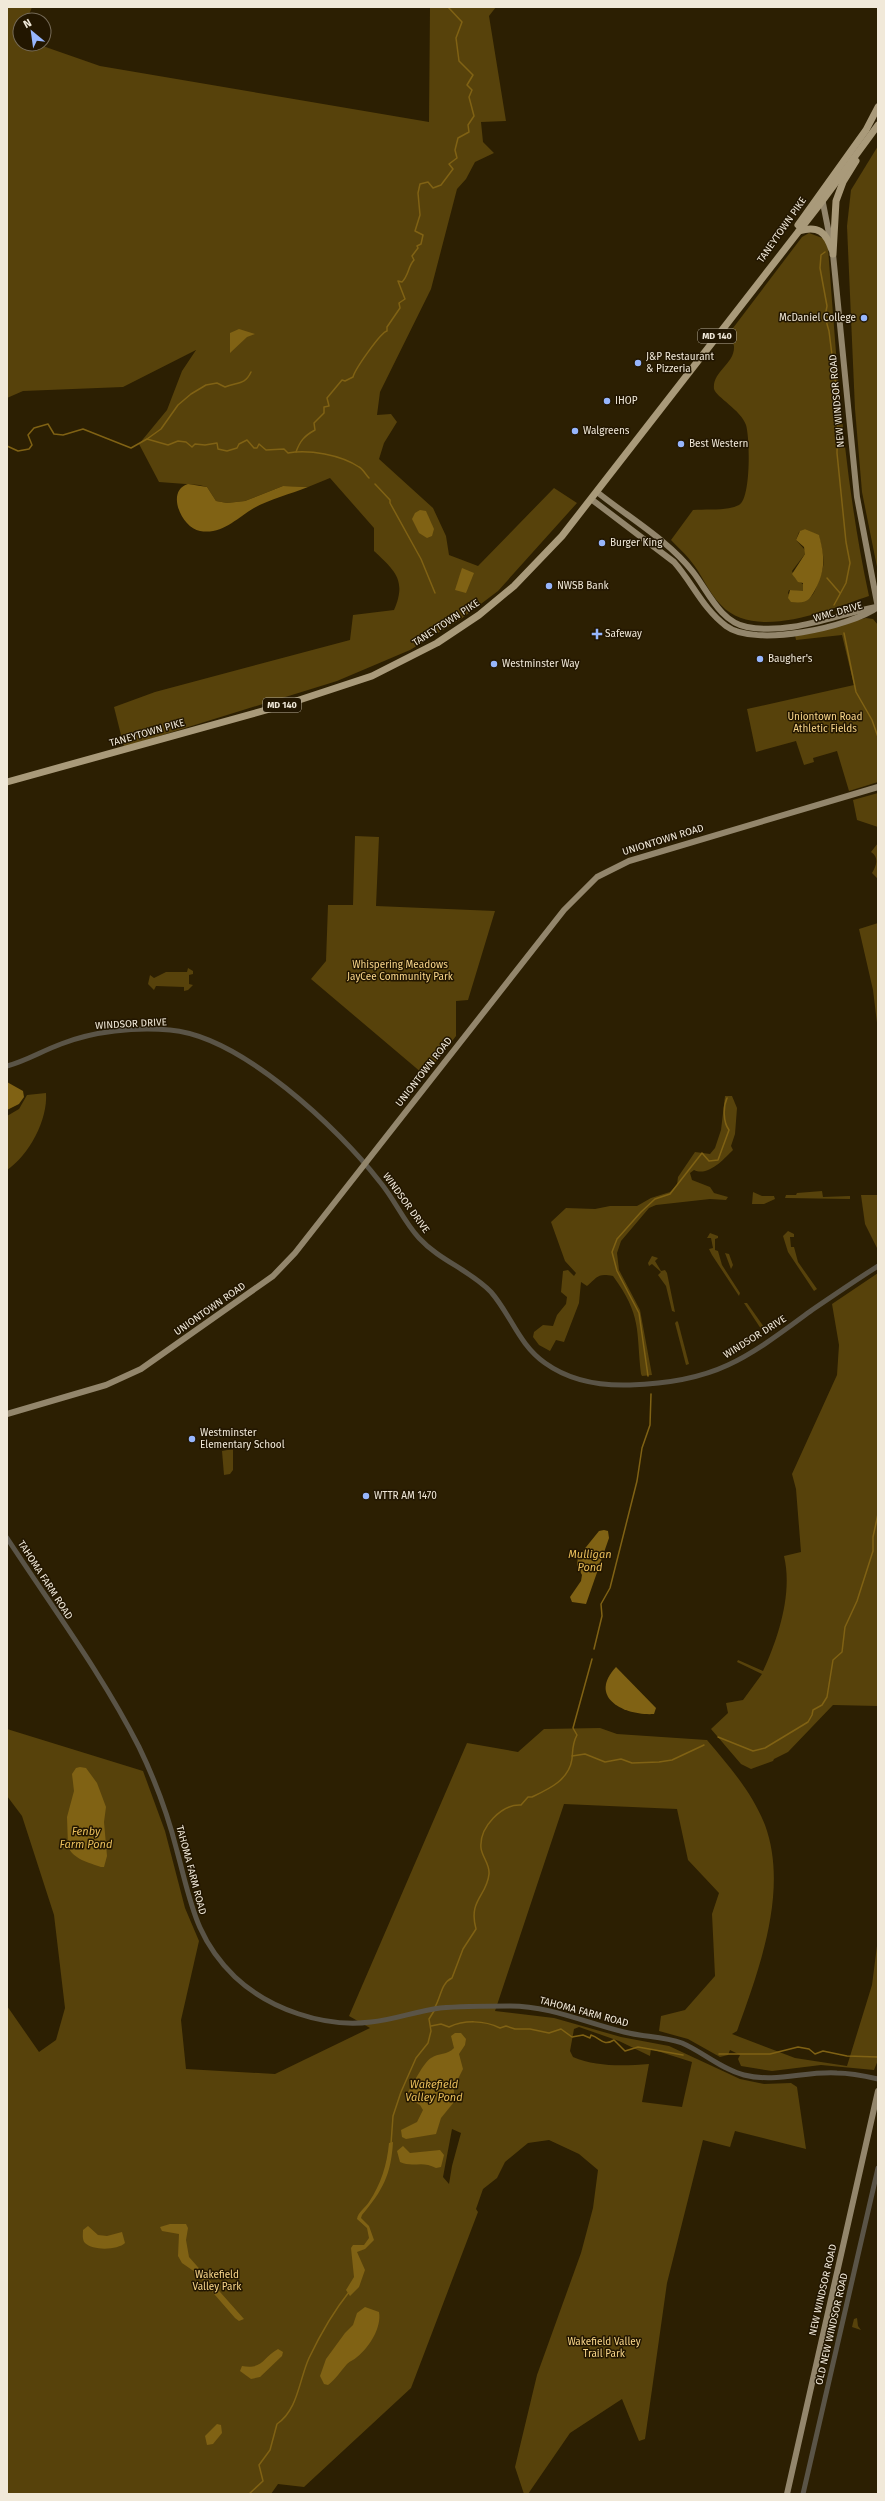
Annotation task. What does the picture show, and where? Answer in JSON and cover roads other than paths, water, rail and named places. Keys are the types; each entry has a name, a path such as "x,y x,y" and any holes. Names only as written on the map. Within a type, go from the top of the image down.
{"highway":[{"name":"MD 140","path":"821,192 866,130 878,107"},
{"name":"MD 140","path":"823,200 877,127"},
{"path":"833,254 835,210 839,191 877,127"},
{"name":"TANEYTOWN PIKE","path":"760,279 821,192"},
{"name":"TANEYTOWN PIKE","path":"7,782 320,694 390,668 437,643 499,600 546,554 597,492 760,279 823,200"},
{"path":"799,231 812,228 820,230 828,240 833,254"}],"main road":[{"name":"NEW WINDSOR ROAD","path":"821,192 833,254 857,496 878,607"},
{"name":"WMC DRIVE","path":"597,492 677,555 693,572 716,606 731,619 746,627 806,625 878,607"},
{"name":"WMC DRIVE","path":"591,499 674,562 684,573 704,604 726,626 738,633 767,635 808,631 857,617 878,607"},
{"name":"UNIONTOWN ROAD","path":"7,1414 82,1393 128,1376 155,1360 218,1316 285,1265 547,930 574,898 597,877 629,861 878,787"},
{"name":"NEW WINDSOR ROAD","path":"787,2494 878,2091"}],"street":[{"name":"WINDSOR DRIVE","path":"7,1066 61,1044 92,1035 149,1029 191,1033 218,1043 250,1062 322,1119 365,1164 391,1196 417,1236 438,1254 477,1279 488,1289 504,1310 517,1335 532,1352 546,1364 563,1373 605,1386 675,1381 705,1374 730,1364 767,1342 878,1266"},
{"name":"TAHOMA FARM ROAD","path":"7,1538 107,1690 138,1746 165,1810 190,1905 197,1922 214,1950 234,1976 278,2006 325,2020 368,2023 438,2009 515,2006 546,2010 627,2033 677,2042 736,2073 766,2079 837,2073 878,2079"},
{"name":"OLD NEW WINDSOR ROAD","path":"803,2494 878,2168"}],"water":[{"path":"239,329 255,334 247,337 230,353 230,333"},
{"path":"188,484 207,487 216,501 227,503 245,501 283,486 308,487 260,505 229,525 208,532 193,528 182,517 177,501 178,494 181,488"},
{"path":"420,510 426,511 434,529 432,536 427,538 419,533 412,519 415,513"},
{"path":"805,529 819,535 823,555 822,573 813,594 808,600 802,602 791,602 788,598 790,590 803,591 803,583 798,582 792,574 805,554 804,547 796,540 800,531"},
{"path":"462,568 474,573 466,593 455,590"},
{"path":"7,1082 23,1091 24,1097 19,1104 7,1110"},
{"name":"Mulligan Pond","path":"599,1531 608,1531 609,1538 586,1604 572,1602 570,1597 581,1581 582,1575 577,1565 578,1557"},
{"path":"616,1667 656,1708 654,1714 632,1712 613,1703 608,1696 606,1688 608,1678"},
{"name":"Fenby Farm Pond","path":"76,1768 86,1768 97,1783 106,1807 104,1822 107,1856 104,1867 82,1860 73,1854 68,1846 67,1817 74,1791 72,1774"},
{"name":"Wakefield Valley Pond","path":"455,2033 461,2033 466,2039 465,2045 459,2054 463,2069 454,2087 454,2102 441,2118 436,2134 406,2139 402,2137 401,2130 417,2122 423,2110 420,2105 410,2100 408,2092 422,2069 431,2058 449,2052 454,2048 451,2036"},
{"path":"393,2142 390,2164 385,2182 361,2218 369,2226 374,2240 365,2249 357,2252 365,2270 359,2287 350,2296 346,2290 354,2277 351,2248 353,2245 364,2245 369,2238 367,2228 357,2219 360,2212 369,2202 377,2188 385,2167 389,2143"},
{"path":"403,2146 410,2153 440,2150 444,2155 441,2167 436,2168 422,2164 405,2164 400,2162 397,2151"},
{"path":"170,2224 186,2224 188,2228 186,2240 189,2257 244,2319 239,2321 235,2318 195,2272 182,2263 178,2256 179,2234 162,2231 160,2227"},
{"path":"88,2226 98,2235 107,2236 122,2232 125,2243 117,2247 105,2249 89,2246 84,2242 83,2237 83,2230"},
{"path":"365,2307 379,2312 379,2324 374,2337 362,2353 347,2364 328,2385 324,2384 320,2376 326,2359 345,2333 353,2325 357,2313"},
{"path":"278,2349 283,2352 282,2356 260,2377 251,2379 240,2371 242,2366 249,2367 259,2364"},
{"path":"217,2424 221,2425 222,2433 213,2444 207,2445 205,2436"}],"waterway":[{"path":"296,452 303,439 315,430 314,423 324,413 324,407 329,406 327,398 342,380 345,381 353,377 368,351 379,337 387,331 387,327 400,308 399,303 405,299 398,281 402,282 406,276 414,260 412,256 418,248 417,246 421,244 423,235 415,231 420,215 418,193 420,184 428,182 433,188 441,185 453,169 449,164 457,158 455,150 458,138 469,132 468,125 474,116 469,97 472,90 467,85 473,75 459,61 456,38 462,22 448,7"},
{"path":"825,252 821,255 820,268 827,306 825,317 829,331 838,403 837,453 846,542 850,563 846,583 834,605"},
{"path":"147,439 161,429 178,405 191,394 206,385 217,383 225,387 244,381 251,372"},
{"path":"7,446 18,451 29,449 32,445 28,435 34,428 48,424 54,434 63,435 83,429 131,448 147,439 168,445 178,441 186,442 192,447 195,444 205,445 217,443 218,449 227,451 237,448 239,444 247,440 254,448 257,448 259,444 266,450 284,449 288,453 305,452 334,456 359,467 369,478"},
{"path":"375,484 390,500 390,503 421,559 435,593"},
{"path":"827,578 840,593"},
{"path":"844,633 856,692 872,720 878,737"},
{"path":"648,1376 639,1313 617,1271 612,1252 617,1239 641,1212 655,1199 670,1194 702,1153 709,1161 718,1160 729,1130 724,1114 727,1098"},
{"path":"594,1649 602,1616 601,1604 610,1588 637,1481 642,1448 650,1425 651,1394"},
{"path":"878,1472 878,1480"},
{"path":"718,1737 753,1751 765,1748 808,1722 813,1710 822,1705 827,1697 833,1660 842,1652 845,1627 857,1601 873,1551 873,1537 878,1514"},
{"path":"435,2007 443,1987 448,1980 452,1978 463,1949 476,1929 474,1911 488,1881 489,1874 481,1848 481,1840 484,1832 493,1818 506,1808 521,1805 528,1797 532,1797 551,1787 567,1773 572,1759 573,1744 577,1735 573,1728 592,1659"},
{"path":"572,1756 585,1754 605,1762 621,1759 632,1763 659,1762 672,1760 704,1745"},
{"path":"391,2144 393,2116 401,2092 416,2058 428,2043 431,2031 429,2019 434,2011"},
{"path":"431,2026 441,2024 449,2027 461,2023 481,2022 500,2028 506,2026 515,2029 530,2029 549,2033 561,2029 572,2037 583,2035 590,2038 591,2035 607,2043 614,2040 625,2051 638,2047 683,2055"},
{"path":"719,2054 770,2054 798,2047 809,2049 815,2054 823,2051 847,2056 878,2057"},
{"path":"249,2494 263,2481 259,2465 270,2450 277,2424 284,2418 294,2403 313,2349 332,2316 349,2292"}],"place":[{"name":"McDaniel College","path":"864,318"},
{"name":"J&P Restaurant & Pizzeria","path":"638,363"},
{"name":"IHOP","path":"607,401"},
{"name":"Walgreens","path":"575,431"},
{"name":"Best Western","path":"681,444"},
{"name":"Burger King","path":"602,543"},
{"name":"NWSB Bank","path":"549,586"},
{"name":"Safeway","path":"597,634"},
{"name":"Baugher's","path":"760,659"},
{"name":"Westminster Way","path":"494,664"},
{"name":"Westminster Elementary School","path":"192,1439"},
{"name":"WTTR AM 1470","path":"366,1496"}],"park label":[{"name":"Uniontown Road Athletic Fields","path":"825,722"},
{"name":"Whispering Meadows JayCee Community Park","path":"400,970"},
{"name":"Wakefield Valley Park","path":"217,2280"},
{"name":"Wakefield Valley Trail Park","path":"604,2348"}]}
